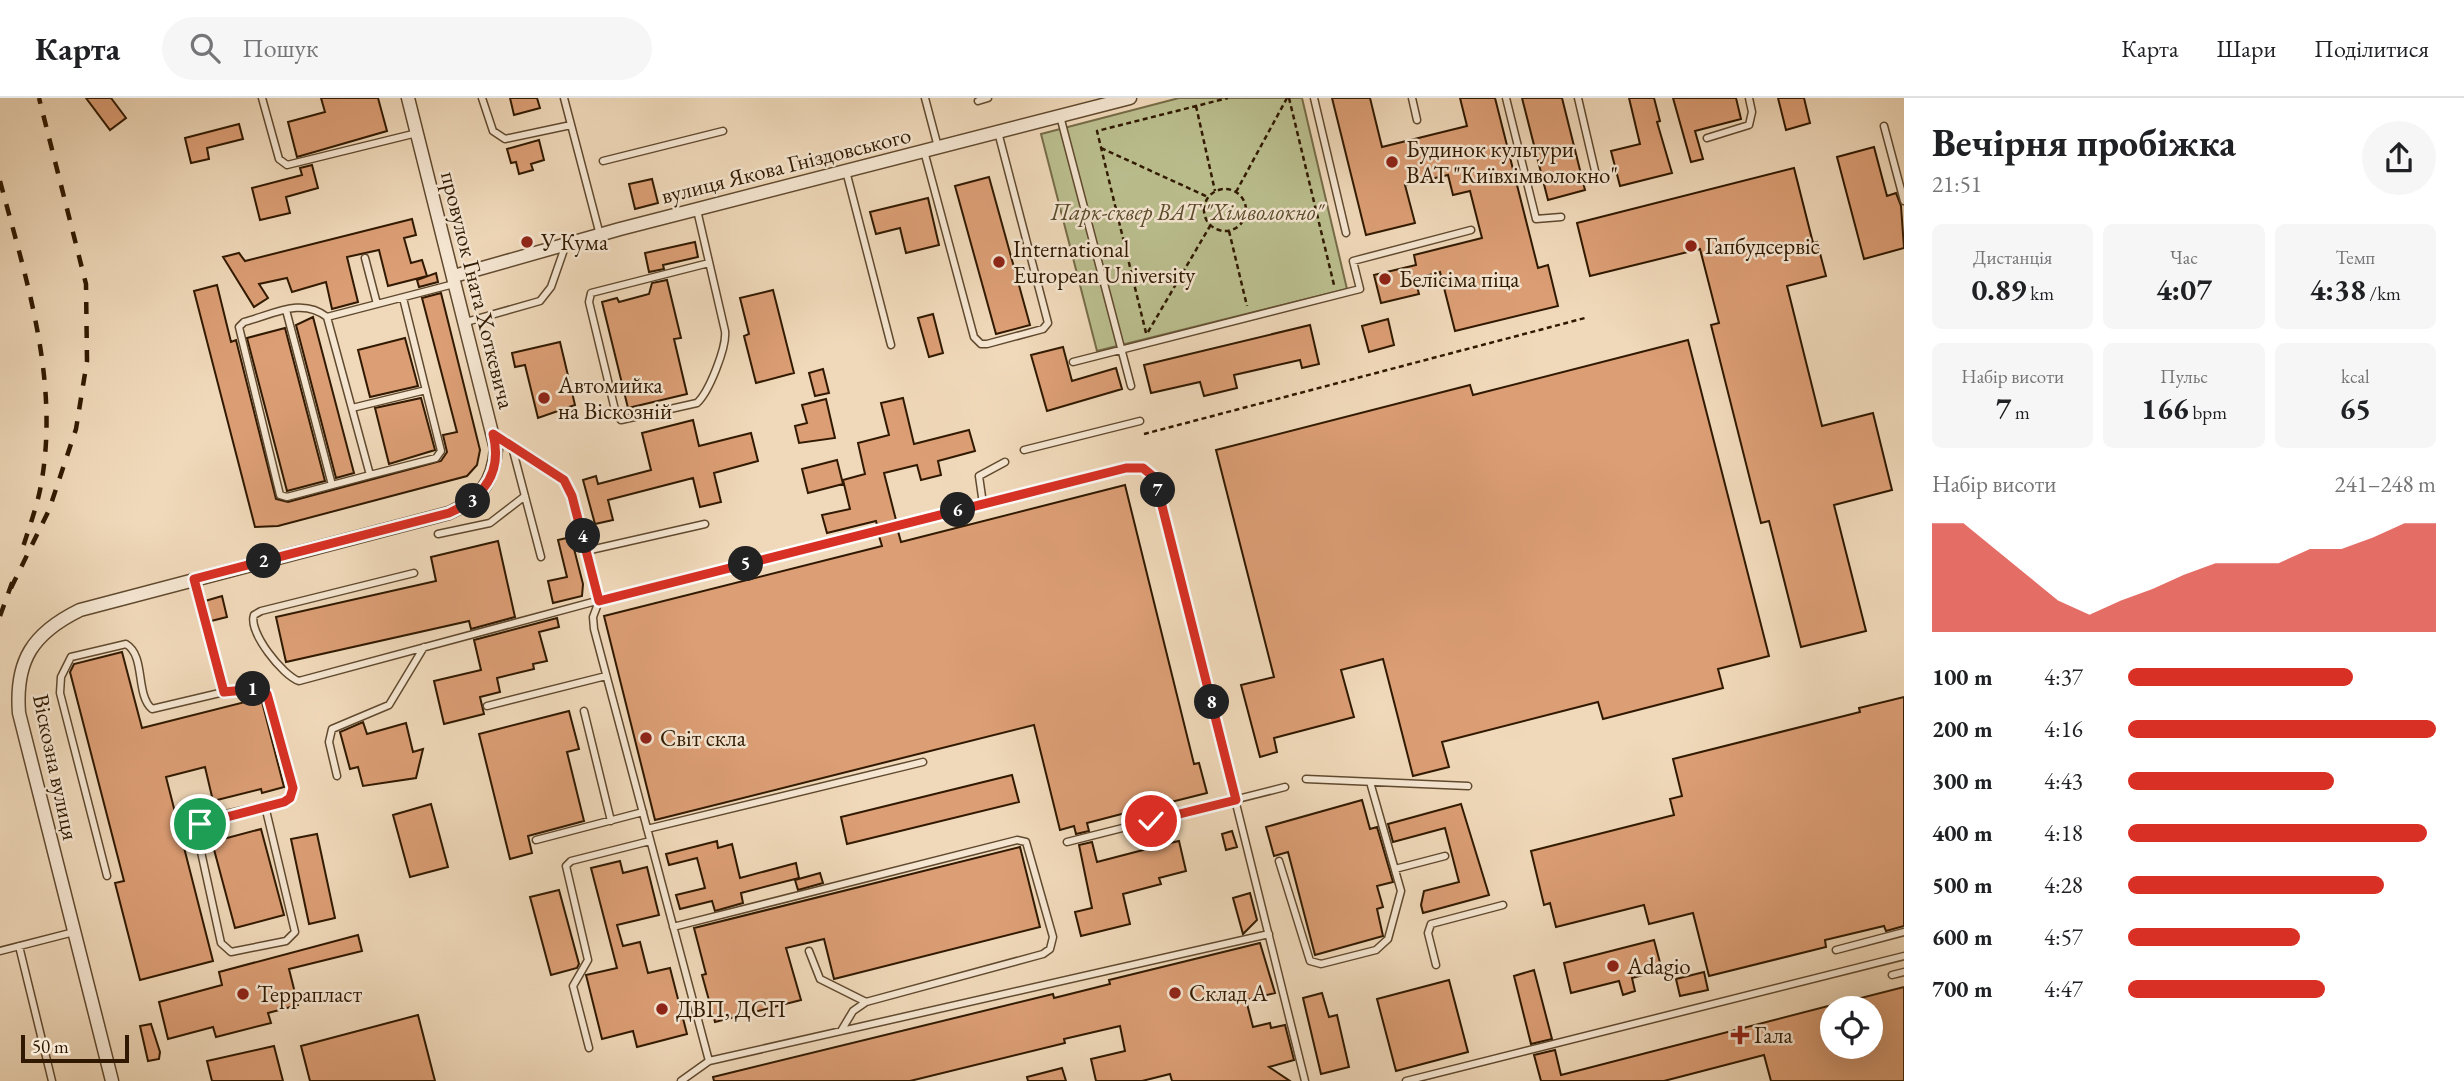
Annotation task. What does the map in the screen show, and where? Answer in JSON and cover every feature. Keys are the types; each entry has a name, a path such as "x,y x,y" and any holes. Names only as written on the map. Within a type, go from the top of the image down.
{"street":[{"name":"провулок Гната Хоткевича","path":"408,98 493,434 495,463 491,480 483,492"},
{"name":"вулиця Якова Гніздовського","path":"455,280 566,244 1060,116 1106,101 1130,98"},
{"name":"Віскозна вулиця","path":"112,1081 19,713 17,690 21,668 34,643 55,622 103,603 449,513 469,504 483,492"}],"lane":[{"path":"262,98 279,159 287,165 417,133"},
{"path":"482,98 493,131 506,139 571,125"},
{"path":"564,98 600,235"},
{"path":"925,98 938,147"},
{"path":"978,101 988,98"},
{"path":"1314,98 1346,233"},
{"path":"1412,98 1417,120"},
{"path":"1506,98 1536,219 1561,217"},
{"path":"1578,98 1596,175"},
{"path":"1707,138 1749,125 1752,112 1749,98"},
{"path":"1060,116 1131,386"},
{"path":"1884,126 1904,201"},
{"path":"603,161 723,131"},
{"path":"924,151 974,337 981,344 987,344 1043,330 1048,323 998,132"},
{"path":"846,171 891,345"},
{"path":"697,209 726,336 704,394 692,405 621,420 616,414 589,302 592,293 709,263"},
{"path":"1073,362 1360,289 1353,261 1471,230"},
{"path":"466,322 540,301 551,287 566,244"},
{"path":"365,258 377,304"},
{"path":"327,317 403,298 455,280"},
{"path":"370,475 327,317 309,306 244,321 239,332 278,492 287,497 370,475 439,455 440,446 403,298"},
{"path":"286,310 332,485"},
{"path":"352,408 426,390"},
{"path":"1024,450 1140,421"},
{"path":"493,434 564,480 572,496 599,601 593,623 709,1061"},
{"path":"512,447 541,557"},
{"path":"983,504 979,476 1005,462"},
{"path":"414,573 261,611 254,615 251,623 254,632 288,674 299,681 599,601 983,504 1126,468 1143,468 1153,474 1306,1081"},
{"path":"438,534 490,523 525,496"},
{"path":"586,551 705,524"},
{"path":"194,579 224,692"},
{"path":"107,876 60,693 60,683 68,660 75,655 120,644 131,646 145,700 152,709 224,692 254,689 261,690 271,700 293,793 284,802 265,806 205,821 197,829 221,943 231,953 286,941 295,932 265,806"},
{"path":"337,776 329,742 332,729 389,705 424,647"},
{"path":"487,706 606,676"},
{"path":"583,711 611,821"},
{"path":"647,829 923,762"},
{"path":"1306,779 1468,786"},
{"path":"1279,861 1307,957 1315,964 1376,950 1385,944 1401,895 1370,782"},
{"path":"1067,842 1285,787"},
{"path":"536,840 643,813"},
{"path":"673,927 1017,840 1026,842 1053,937 1050,949 1043,954 866,1002 853,1011 841,1031"},
{"path":"589,1048 573,986 589,960 566,866 571,861 650,841"},
{"path":"1395,869 1445,856"},
{"path":"1436,965 1428,933 1431,925 1503,905"},
{"path":"0,951 74,932"},
{"path":"1836,950 1904,933"},
{"path":"681,1081 709,1061 1269,934"},
{"path":"19,946 52,1081"},
{"path":"808,951 820,979 866,1002"},
{"path":"1406,1081 1904,956"},
{"path":"1892,975 1904,972"}],"path":[{"path":"1147,334 1097,131 1228,98"},
{"path":"1236,192 1288,98"},
{"path":"1288,98 1335,285 1322,288"},
{"path":"1196,106 1215,191"},
{"path":"1101,148 1208,197"},
{"path":"1223,189 1236,192 1245,204 1245,218 1229,231 1210,226 1204,215 1208,197 1223,189"},
{"path":"1147,334 1210,226"},
{"path":"1229,231 1248,308"},
{"path":"1144,434 1585,318"},
{"path":"1147,334 1159,331"}],"green space":[{"name":"Парк-сквер ВАТ \"Хімволокно\"","path":"1179,98 1302,98 1347,289 1097,351 1041,134"}],"building":[{"path":"86,98 111,98 126,118 110,130"},
{"path":"321,98 378,98 387,131 297,157 288,122 325,112"},
{"path":"510,98 537,98 540,108 514,115"},
{"path":"1332,98 1370,98 1382,147 1467,126 1460,98 1495,98 1538,268 1548,265 1558,306 1455,331 1440,272 1415,279 1419,294 1381,303 1374,275 1416,265 1414,255 1482,238 1470,191 1453,195 1448,175 1405,185 1415,223 1366,235"},
{"path":"1522,98 1562,98 1585,190 1548,200"},
{"path":"1629,98 1654,98 1660,121 1657,122 1672,173 1620,186 1611,151 1640,144"},
{"path":"1673,98 1736,98 1741,119 1695,131 1703,159 1691,162"},
{"path":"1778,98 1804,98 1810,123 1786,130"},
{"path":"239,124 243,139 207,148 209,159 191,163 185,138"},
{"path":"539,140 544,160 531,164 533,170 519,174 516,162 511,163 507,149"},
{"path":"1874,147 1887,196 1896,193 1901,206 1904,248 1864,259 1837,157"},
{"path":"312,165 318,188 286,197 290,213 260,220 252,188 302,175 300,168"},
{"path":"1794,168 1813,243 1817,242 1826,276 1787,286 1822,426 1873,413 1892,490 1834,505 1866,631 1801,647 1769,521 1761,523 1711,325 1719,323 1700,249 1590,276 1577,223"},
{"path":"989,177 1030,325 996,334 955,186"},
{"path":"652,179 658,203 635,209 629,184"},
{"path":"928,198 939,245 906,253 900,228 876,234 870,212"},
{"path":"412,219 416,235 404,238 411,263 422,260 427,276 388,286 379,250 347,257 358,302 332,309 326,282 292,292 287,278 259,284 268,298 254,307 223,257 239,253 245,261"},
{"path":"695,242 698,257 663,265 664,269 649,272 645,253"},
{"path":"436,273 438,282 419,287 417,280"},
{"path":"667,280 681,338 674,339 687,394 628,408 602,302 617,298 619,302 649,294 652,283"},
{"path":"217,285 231,342 236,340 276,499 288,502 441,461 447,452 443,435 457,432 422,298 441,293 480,450 477,465 467,476 278,526 255,527 194,291"},
{"path":"773,290 794,373 756,383 744,336 749,334 740,298"},
{"path":"933,314 943,353 929,357 918,318"},
{"path":"313,317 354,473 336,478 296,325"},
{"path":"1388,319 1394,345 1369,352 1362,326"},
{"path":"1310,325 1319,364 1302,368 1300,360 1234,375 1237,388 1204,396 1200,382 1151,393 1144,365"},
{"path":"285,328 325,481 287,491 247,338"},
{"path":"405,338 418,386 370,397 358,350"},
{"path":"1688,340 1769,656 1718,669 1723,688 1603,719 1598,702 1442,742 1449,767 1413,776 1383,659 1341,670 1354,717 1274,738 1277,752 1260,757 1241,685 1274,677 1216,450 1470,385 1473,395"},
{"path":"560,342 575,405 538,418 525,365 515,367 512,353"},
{"path":"1063,347 1072,381 1116,368 1122,389 1047,411 1031,355"},
{"path":"823,369 829,393 815,396 809,373"},
{"path":"421,398 435,450 389,464 375,408"},
{"path":"903,398 914,444 969,430 975,451 938,461 941,475 921,480 917,465 884,473 896,520 877,525 876,521 827,533 822,515 850,509 843,480 865,474 858,443 889,435 881,403"},
{"path":"826,399 835,438 799,443 795,426 807,423 802,405"},
{"path":"693,420 699,446 751,433 758,461 714,473 721,502 700,507 693,478 608,500 613,520 595,524 583,480 596,476 598,484 651,470 642,433"},
{"path":"837,460 843,484 808,493 802,469"},
{"path":"1125,485 1194,764 1199,763 1207,793 1151,807 1153,814 1139,818 1137,810 1087,823 1089,831 1076,834 1074,826 1060,830 1034,725 655,820 604,616 882,546 879,536 898,531 901,542"},
{"path":"571,537 583,584 582,596 553,603 548,581 567,577 558,540"},
{"path":"498,541 515,617 471,629 469,621 286,662 276,617 436,581 431,557"},
{"path":"222,596 227,617 211,621 205,601"},
{"path":"557,618 559,627 539,632 547,661 533,664 534,669 497,678 500,692 480,697 484,714 444,724 434,681 481,670 474,640"},
{"path":"122,652 142,728 261,698 284,787 262,793 261,789 213,801 205,767 166,777 213,961 140,980 115,883 124,881 70,672 74,664"},
{"path":"1904,697 1904,926 1886,931 1884,926 1825,940 1826,947 1709,976 1693,913 1649,924 1644,905 1556,927 1550,903 1544,905 1531,851 1674,815 1670,799 1682,796 1673,759 1860,712 1859,708"},
{"path":"569,711 579,749 567,752 584,821 528,836 532,853 510,859 479,734"},
{"path":"363,722 367,734 406,723 413,752 423,749 416,778 363,786 358,767 350,769 340,732"},
{"path":"1012,775 1019,802 847,844 841,817"},
{"path":"1362,800 1370,829 1377,827 1393,882 1377,886 1383,907 1377,909 1383,936 1315,955 1288,852 1274,856 1266,827"},
{"path":"431,804 448,867 410,877 393,815"},
{"path":"1461,804 1489,895 1423,913 1421,905 1424,891 1459,882 1445,828 1393,842 1388,824"},
{"path":"1156,825 1161,845 1179,841 1186,871 1159,878 1161,884 1123,894 1130,924 1081,936 1075,912 1092,908 1079,845 1092,842 1097,862 1147,849 1142,829"},
{"path":"261,829 284,915 235,928 212,842"},
{"path":"1232,831 1237,847 1226,850 1222,834"},
{"path":"317,834 335,918 309,924 291,839"},
{"path":"717,841 718,848 732,844 740,878 796,863 799,878 741,893 743,903 715,911 712,901 680,909 676,895 705,888 697,858 669,865 666,854"},
{"path":"1020,847 1040,927 834,979 824,939 786,948 801,1000 715,1022 702,975 706,974 694,928"},
{"path":"620,861 623,873 647,867 659,915 617,925 623,946 640,942 648,973 670,968 687,1034 637,1047 633,1031 602,1039 586,975 617,968 591,868"},
{"path":"820,873 823,883 798,890 795,880"},
{"path":"559,890 579,964 577,968 551,975 530,897"},
{"path":"1250,893 1257,920 1243,934 1233,898"},
{"name":"Террапласт","path":"358,935 362,951 289,969 298,1005 268,1013 271,1023 216,1037 213,1027 168,1039 159,1002 222,985 219,972"},
{"name":"Adagio","path":"1654,940 1662,970 1632,978 1635,991 1623,995 1619,981 1571,993 1564,963"},
{"path":"1260,943 1275,993 1246,1000 1253,1027 1270,1023 1271,1028 1285,1025 1294,1060 1269,1067 1290,1081 1172,1081 1170,1074 1142,1081 1096,1081 1091,1059 1125,1051 1120,1026 1064,1039 1065,1043 910,1081 714,1081 713,1077 1053,994 1054,998 1110,984 1109,980"},
{"path":"1534,970 1552,1039 1531,1044 1514,976"},
{"path":"1704,972 1708,990 1680,996 1676,979"},
{"path":"1449,980 1468,1052 1396,1071 1377,999"},
{"path":"1904,987 1904,1081 1771,1081 1764,1055 1664,1081 1541,1081 1534,1055 1555,1050 1561,1075 1820,1008 1820,1059 1883,1059 1883,996 1869,996"},
{"path":"1322,993 1329,1017 1337,1015 1349,1067 1321,1074 1303,998"},
{"path":"418,1015 435,1081 310,1081 301,1046"},
{"path":"151,1024 160,1052 159,1059 148,1061 140,1026"},
{"path":"274,1046 283,1081 212,1081 207,1061"},
{"path":"1062,1068 1066,1081 1028,1081 1027,1077"}],"railway":[{"path":"11,588 49,510 76,429 87,361 86,284 39,98"},
{"path":"0,181 30,295 44,373 45,451 40,490 23,547"},
{"path":"0,616 13,580"}],"place":[{"name":"Будинок культури ВАТ \"Київхімволокно\"","path":"1392,162"},
{"name":"У Кума","path":"527,242"},
{"name":"Гапбудсервіс","path":"1691,246"},
{"name":"International European University","path":"999,262"},
{"name":"Белісіма піца","path":"1385,279"},
{"name":"Автомийка на Віскозній","path":"544,398"},
{"name":"Світ скла","path":"646,738"},
{"name":"Adagio","path":"1613,966"},
{"name":"Склад A","path":"1175,993"},
{"name":"Террапласт","path":"243,994"},
{"name":"ДВП, ДСП","path":"662,1009"},
{"name":"Гала","path":"1740,1035"}],"route":[{"path":"200,824 284,802 290,798 293,788 271,700 267,694 254,689 224,692 194,579 449,513 469,504 483,492 491,480 496,449 493,434 564,480 572,496 599,601 1126,468 1143,468 1155,478 1236,800 1151,821"}]}
